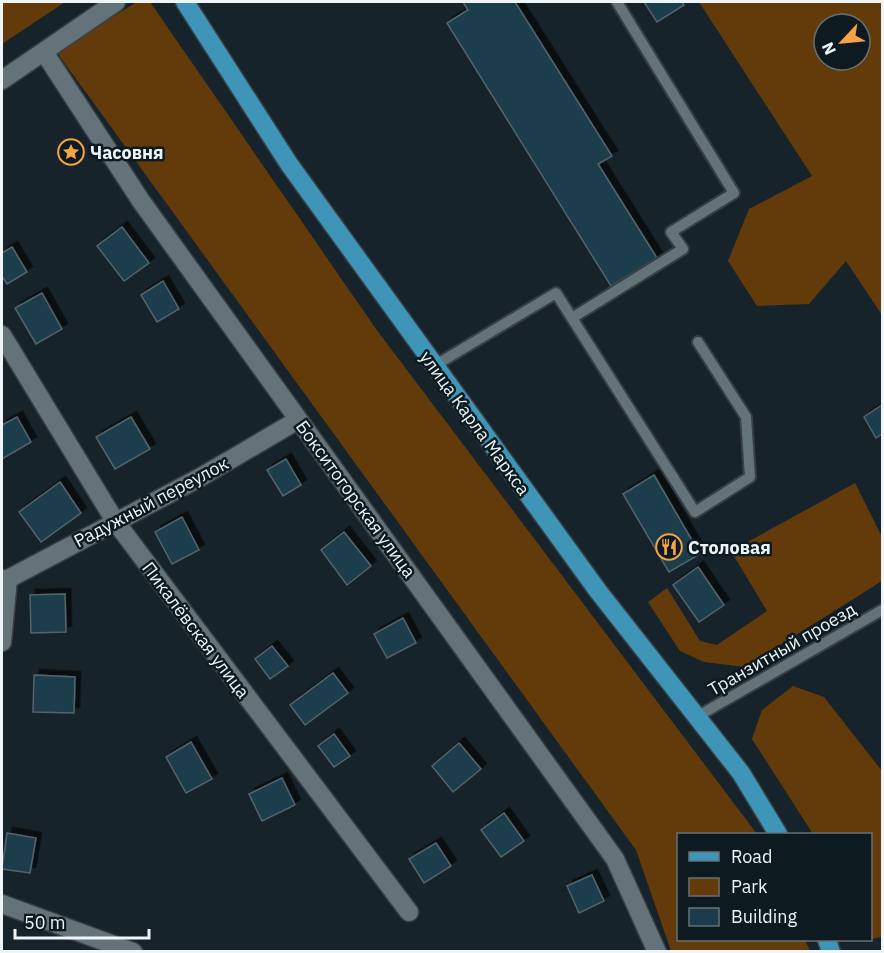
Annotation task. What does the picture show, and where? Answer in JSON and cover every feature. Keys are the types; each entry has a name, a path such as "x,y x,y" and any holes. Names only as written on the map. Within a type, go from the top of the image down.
{"main road":[{"name":"улица Карла Маркса","path":"184,2 289,164 598,591 741,773 777,833"}],"street":[{"path":"2,80 116,2"},
{"name":"Бокситогорская улица","path":"44,52 141,201 615,859 657,951"},
{"name":"Пикалёвская улица","path":"2,335 115,521 409,912"},
{"name":"Радужный переулок","path":"4,579 199,478 298,420"},
{"path":"2,642 4,579"},
{"path":"2,904 133,951"}],"lane":[{"path":"572,318 682,249 671,232 734,193 617,2"},
{"path":"434,366 556,293 694,512 750,477 746,417 698,342"},
{"name":"Транзитный проезд","path":"698,716 882,610"}],"green space":[{"path":"2,2 65,2 2,44"},
{"path":"137,2 150,2 376,329 754,830 756,833 677,833 677,941 805,941 810,951 671,951 636,850 58,54"},
{"path":"699,2 882,2 882,315 846,261 809,304 757,306 728,261 749,209 812,176"},
{"path":"855,483 882,537 882,581 745,667 704,662 680,651 648,602 667,588 700,641 717,645 767,611 731,551"},
{"path":"793,686 824,697 882,771 882,937 872,939 872,833 812,833 752,739 762,710"}],"building":[{"path":"463,2 515,2 612,156 598,164 657,258 611,286 447,23 468,10"},
{"path":"644,2 682,2 684,5 657,22"},
{"path":"122,227 149,263 124,281 97,246"},
{"path":"12,247 27,272 7,284 2,276 2,253"},
{"path":"163,281 179,309 157,322 141,295"},
{"path":"42,293 62,329 36,344 15,308"},
{"path":"882,405 882,434 876,438 864,417"},
{"path":"17,417 31,442 2,459 2,425"},
{"path":"131,417 150,449 115,469 96,437"},
{"path":"286,459 301,485 283,496 267,470"},
{"path":"654,475 700,554 669,572 623,494"},
{"path":"60,482 81,513 41,542 19,512"},
{"path":"182,517 199,550 172,564 155,532"},
{"path":"344,532 371,566 347,585 321,550"},
{"path":"698,567 724,605 699,622 673,585"},
{"path":"65,594 66,632 31,633 30,595"},
{"path":"403,618 416,643 387,658 374,634"},
{"path":"272,646 288,666 270,679 255,659"},
{"path":"333,673 348,693 305,725 290,705"},
{"path":"34,675 75,677 74,713 33,712"},
{"path":"334,734 350,756 334,767 318,746"},
{"path":"191,742 212,779 186,793 166,757"},
{"path":"459,743 481,769 453,792 432,766"},
{"path":"282,778 295,805 262,821 249,794"},
{"path":"504,813 524,841 501,857 481,830"},
{"path":"7,833 36,838 30,873 2,869"},
{"path":"436,843 451,866 424,883 409,859"},
{"path":"592,875 604,901 579,913 567,886"}],"place":[{"name":"Часовня","path":"71,152"},
{"name":"Столовая","path":"669,547"}]}
